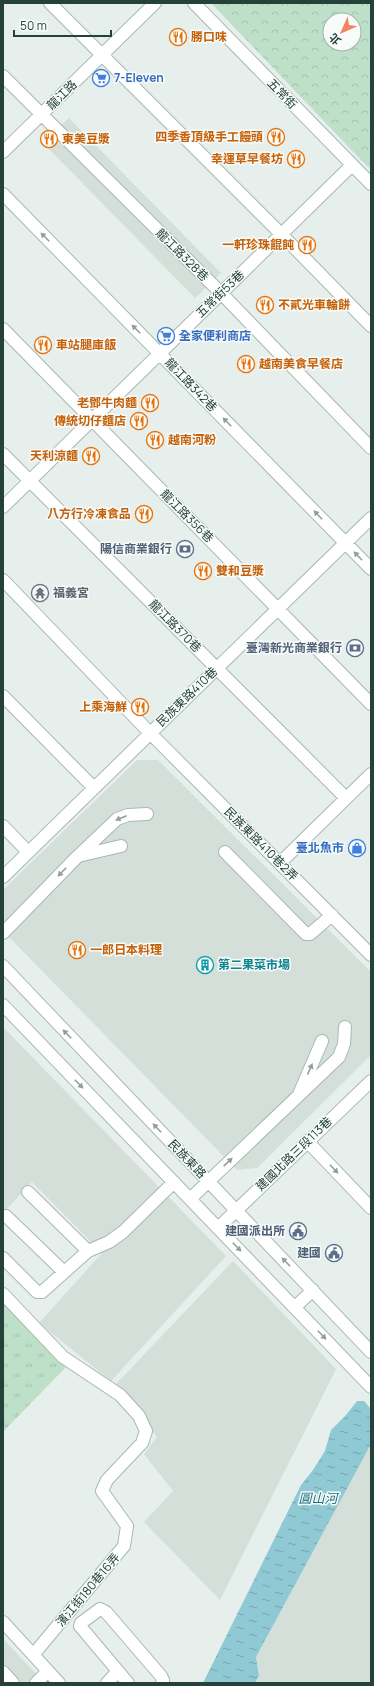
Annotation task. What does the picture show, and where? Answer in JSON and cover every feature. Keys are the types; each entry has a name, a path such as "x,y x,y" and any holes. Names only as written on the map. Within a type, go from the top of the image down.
{"street":[{"path":"50,3 371,326"},
{"name":"龍江路","path":"3,152 103,56 155,3"},
{"name":"五常街","path":"194,3 371,184"},
{"name":"龍江路328巷","path":"3,76 220,293 371,448"},
{"name":"五常街53巷","path":"3,507 352,165"},
{"name":"龍江路342巷","path":"3,194 371,569"},
{"name":"龍江路356巷","path":"3,329 371,704"},
{"name":"龍江路370巷","path":"3,454 346,798"},
{"name":"民族東路410巷","path":"3,876 371,518"},
{"name":"民族東路410巷2弄","path":"3,580 150,733 371,955"},
{"path":"3,696 94,788"},
{"path":"280,863 371,774"},
{"path":"3,933 99,834 117,819 128,815 147,814"},
{"path":"3,826 28,852"},
{"path":"76,857 122,846"},
{"path":"225,852 306,934 310,934 332,915"},
{"name":"民族東路","path":"3,966 371,1352"},
{"name":"民族東路","path":"3,1005 371,1386"},
{"path":"190,1199 339,1057 344,1044 345,1027"},
{"path":"298,1097 322,1041"},
{"name":"建國北路三段113巷","path":"218,1228 371,1081"},
{"path":"307,1141 371,1208"},
{"path":"3,1258 36,1292 40,1293 88,1251 109,1242 123,1232 174,1182"},
{"path":"28,1192 88,1251"},
{"path":"6,1216 64,1272"},
{"path":"295,1307 313,1290"},
{"name":"濱江街180巷16弄","path":"3,1294 63,1357 120,1395 139,1416 146,1431 142,1443 107,1480 102,1491 127,1526 124,1546 33,1656"},
{"path":"128,1683 80,1626 81,1623 100,1609 106,1612 162,1676 164,1680 162,1683"},
{"path":"3,1622 59,1683"},
{"path":"36,1683 48,1671"},
{"path":"107,1683 118,1671"}],"shaded area":[{"path":"69,118 221,273 195,298 43,143"},
{"name":"第二果菜市場","path":"137,760 158,760 371,972 371,1055 257,1168 237,1170 3,931 3,890"},
{"path":"3,1027 226,1256 111,1381 39,1323 102,1253 32,1182 3,1213"},
{"path":"233,1261 336,1369 220,1600 144,1522 173,1491 144,1454 157,1437 116,1384"},
{"path":"371,1444 371,1683 256,1683 259,1676 256,1657"},
{"path":"3,1639 45,1683 3,1683"}],"green space":[{"path":"211,3 371,3 371,169 362,161"},
{"path":"3,1295 66,1367 3,1432"}],"water":[{"name":"圓山河","path":"357,1401 364,1401 371,1409 371,1444 256,1657 259,1676 255,1683 203,1683 301,1485 325,1451 331,1430"}],"place":[{"name":"勝口味","path":"178,37"},
{"name":"7-Eleven","path":"101,78"},
{"name":"四季香頂級手工饅頭","path":"276,137"},
{"name":"東美豆漿","path":"49,139"},
{"name":"幸運草早餐坊","path":"296,159"},
{"name":"一軒珍珠餛飩","path":"307,245"},
{"name":"不貳光車輪餅","path":"265,305"},
{"name":"全家便利商店","path":"166,336"},
{"name":"車站腿庫飯","path":"43,345"},
{"name":"越南美食早餐店","path":"246,364"},
{"name":"老鄧牛肉麵","path":"150,403"},
{"name":"傳統切仔麵店","path":"139,421"},
{"name":"越南河粉","path":"155,440"},
{"name":"天利涼麵","path":"91,456"},
{"name":"八方行冷凍食品","path":"144,514"},
{"name":"陽信商業銀行","path":"185,549"},
{"name":"雙和豆漿","path":"203,571"},
{"name":"福義宮","path":"40,593"},
{"name":"臺灣新光商業銀行","path":"355,648"},
{"name":"上乘海鮮","path":"140,707"},
{"name":"臺北魚市","path":"357,848"},
{"name":"一郎日本料理","path":"77,950"},
{"name":"第二果菜市場","path":"205,965"},
{"name":"建國派出所","path":"298,1231"},
{"name":"建國","path":"334,1253"}]}
